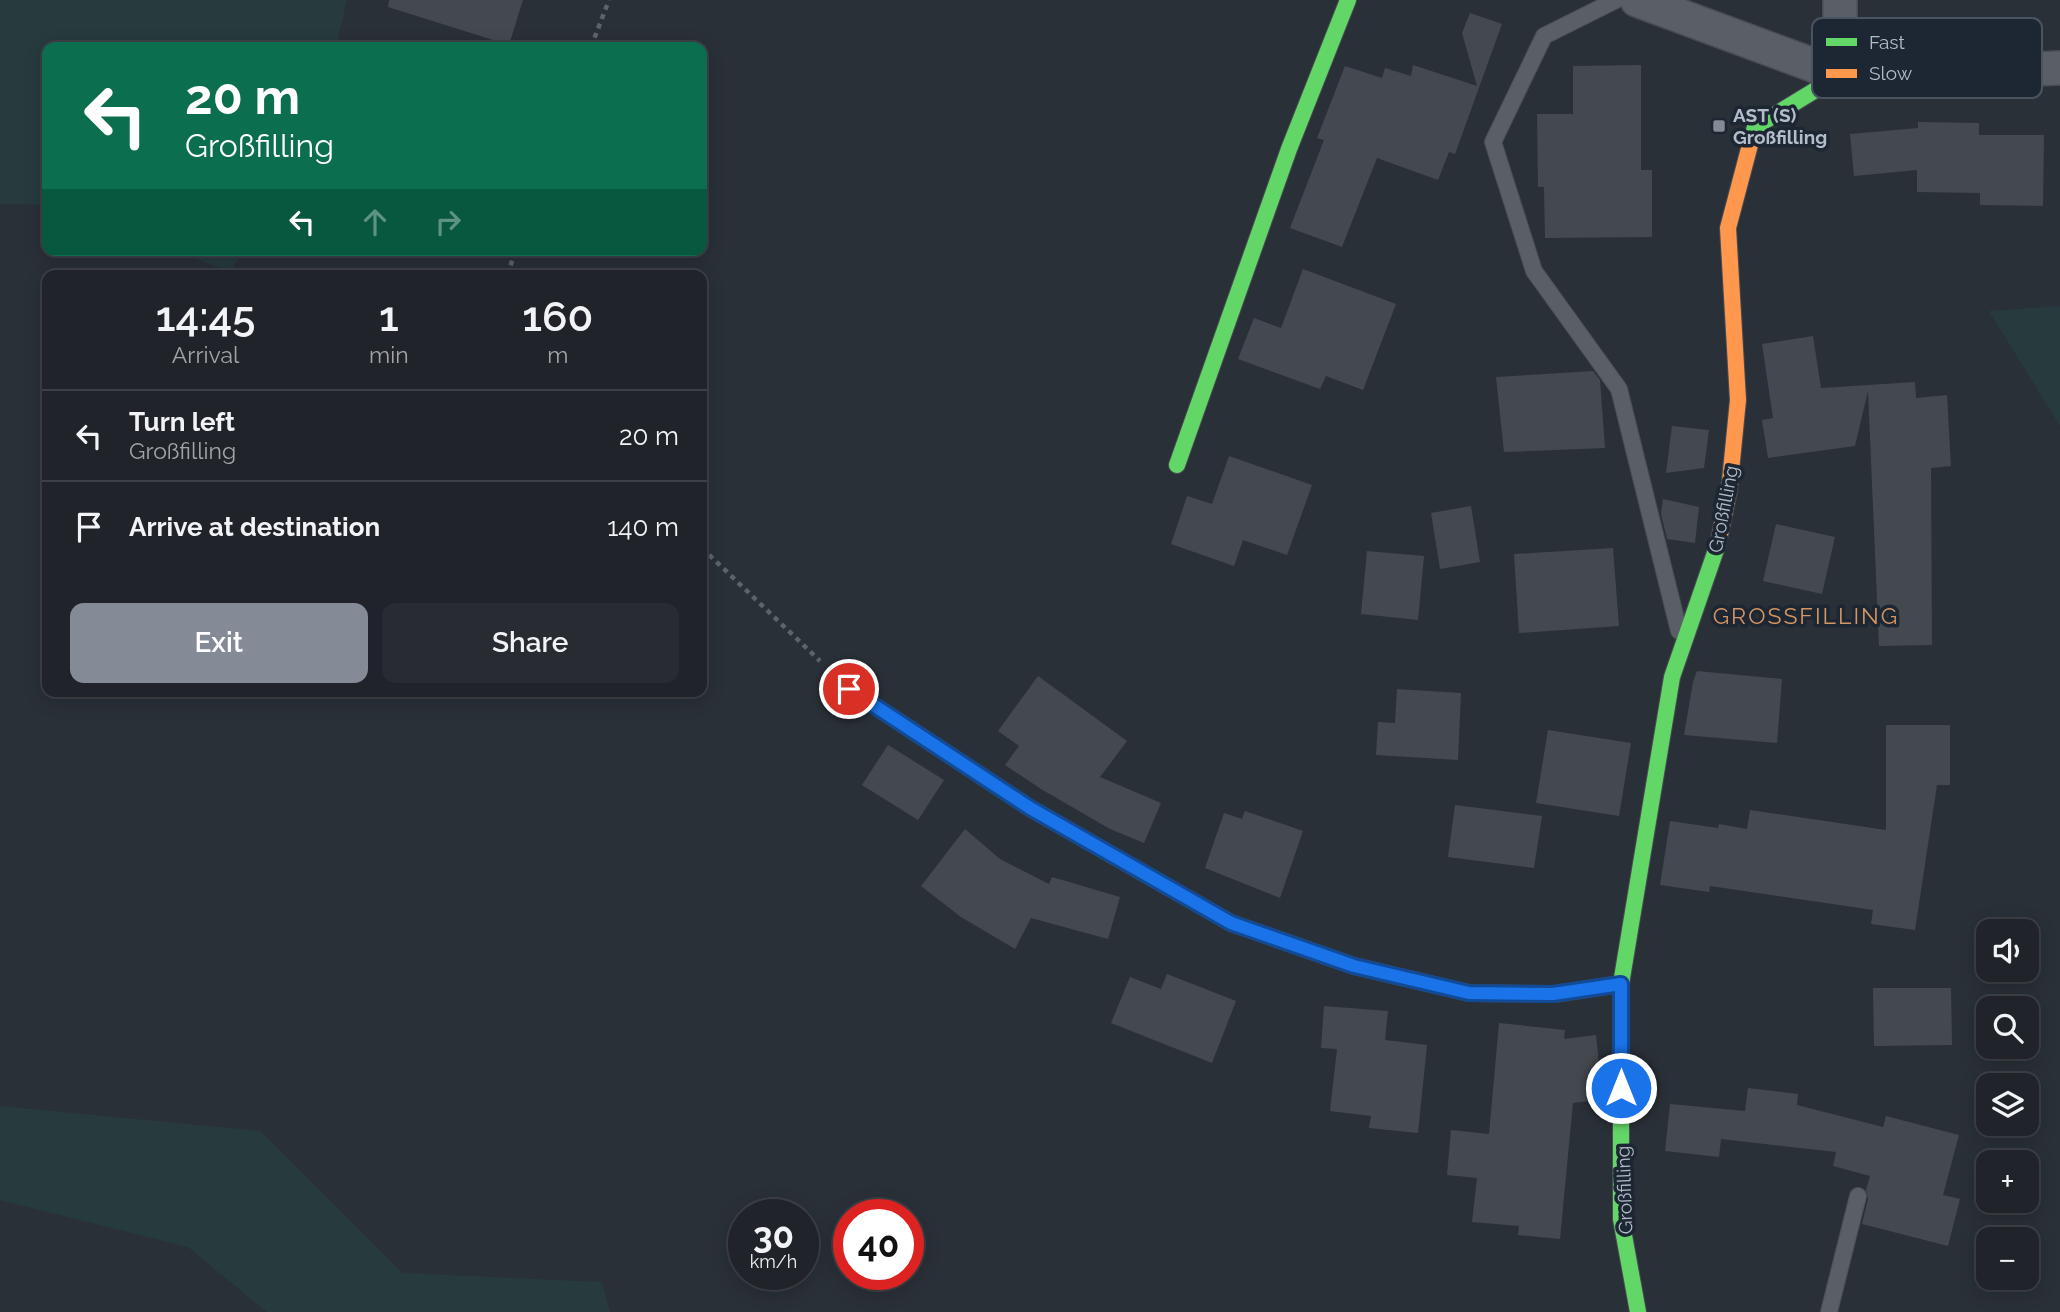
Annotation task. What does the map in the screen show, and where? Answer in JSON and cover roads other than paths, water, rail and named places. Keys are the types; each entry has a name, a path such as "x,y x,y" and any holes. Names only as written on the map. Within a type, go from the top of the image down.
{"street":[{"path":"1177,465 1289,149 1348,0"},
{"name":"Großfilling","path":"1637,0 1812,65"},
{"path":"1840,0 1840,18"},
{"name":"Großfilling","path":"2042,69 2060,68"},
{"name":"Großfilling","path":"1638,1312 1621,1219 1621,984 1672,677 1720,540 1729,491 1738,400 1728,228 1755,127 1812,92"},
{"path":"849,689 1030,808 1231,923 1354,966 1469,993 1553,994 1621,984"}],"lane":[{"path":"1616,0 1544,36 1493,142 1534,271 1619,389 1683,646"},
{"path":"1829,1312 1858,1196"}],"place":[{"name":"AST (S) Großfilling","path":"1719,126"}],"district":[{"name":"GROSSFILLING","path":"1806,616"}]}
